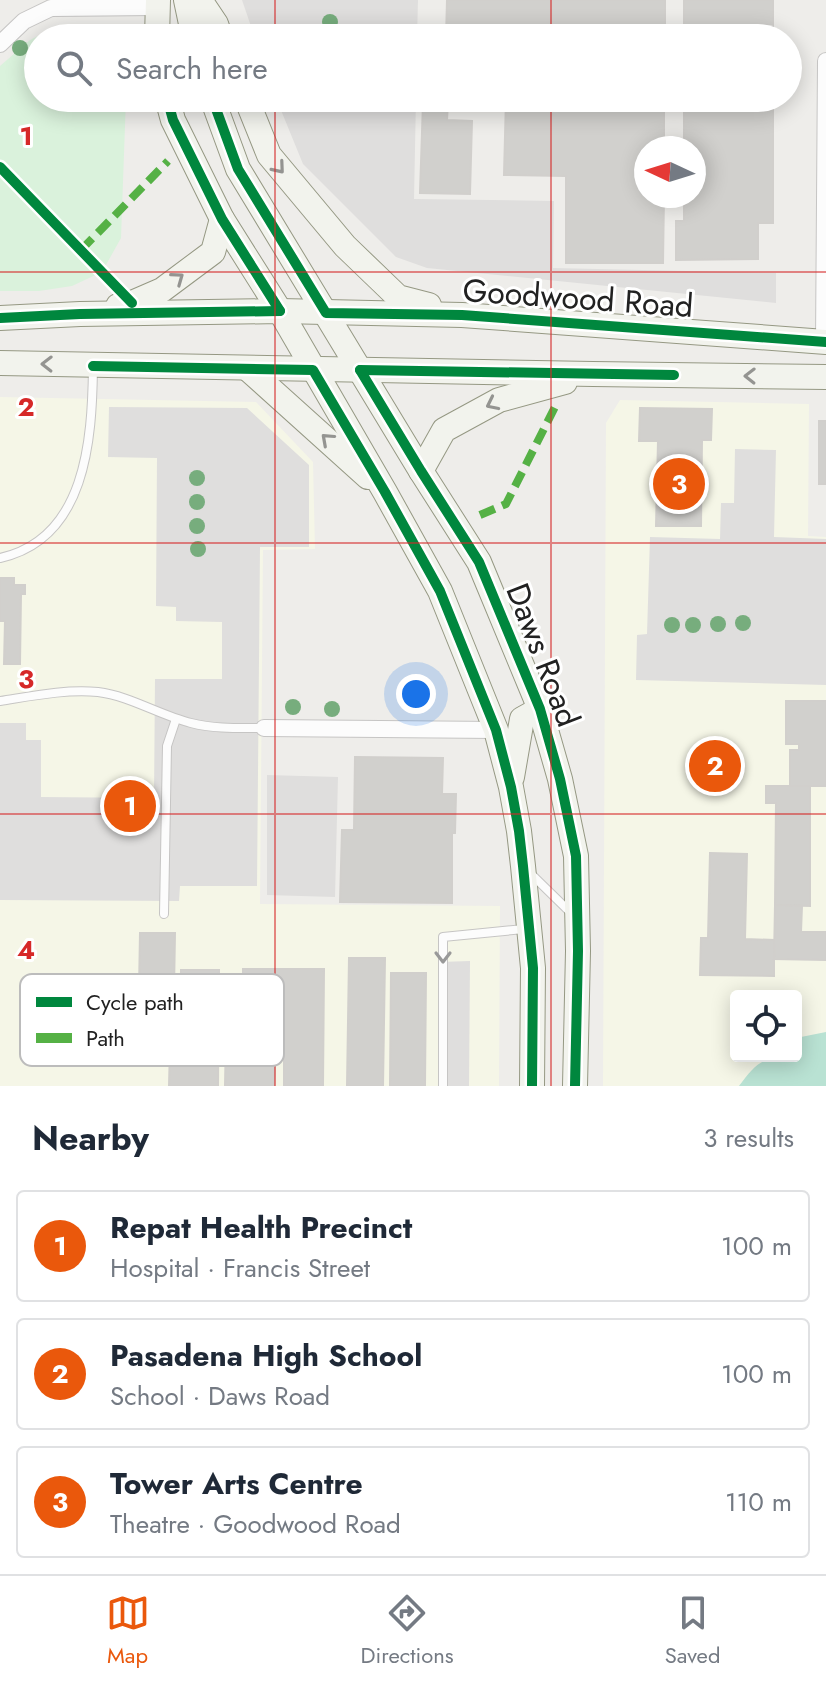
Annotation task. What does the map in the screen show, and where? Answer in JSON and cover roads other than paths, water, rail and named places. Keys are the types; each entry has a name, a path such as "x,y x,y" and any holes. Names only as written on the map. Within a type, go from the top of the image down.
{"main road":[{"path":"186,0 191,24"},
{"path":"200,0 216,24"},
{"path":"157,24 158,4"},
{"path":"171,112 222,219 280,311 440,591 496,730 511,787 523,866 533,968 532,1086"},
{"name":"Daws Road","path":"217,112 238,169 479,562 540,709 560,779 576,856 576,1061 573,1086"},
{"path":"252,112 269,155 345,246 398,297 462,315"},
{"path":"80,314 132,303 162,290 213,252 222,219"},
{"name":"Goodwood Road","path":"0,318 280,311 462,315 825,342"},
{"path":"0,363 826,377"},
{"path":"248,369 385,492"},
{"path":"421,471 444,430 499,400 593,374"},
{"path":"511,787 522,719 540,709"}],"street":[{"path":"0,44 24,21 51,8 158,4"},
{"path":"825,342 826,61"},
{"path":"264,728 496,730"}],"lane":[{"path":"0,558 16,554 36,543 54,528 68,508 81,476 88,443 93,366"},
{"path":"0,701 49,693 100,692 208,727 264,728"},
{"path":"164,914 167,746 176,719"},
{"path":"523,866 577,919"},
{"path":"443,1086 443,937 529,928"}],"place":[{"name":"Tower Arts Centre","path":"679,484"},
{"name":"Pasadena High School","path":"715,766"},
{"name":"Repat Health Precinct","path":"130,806"}]}
